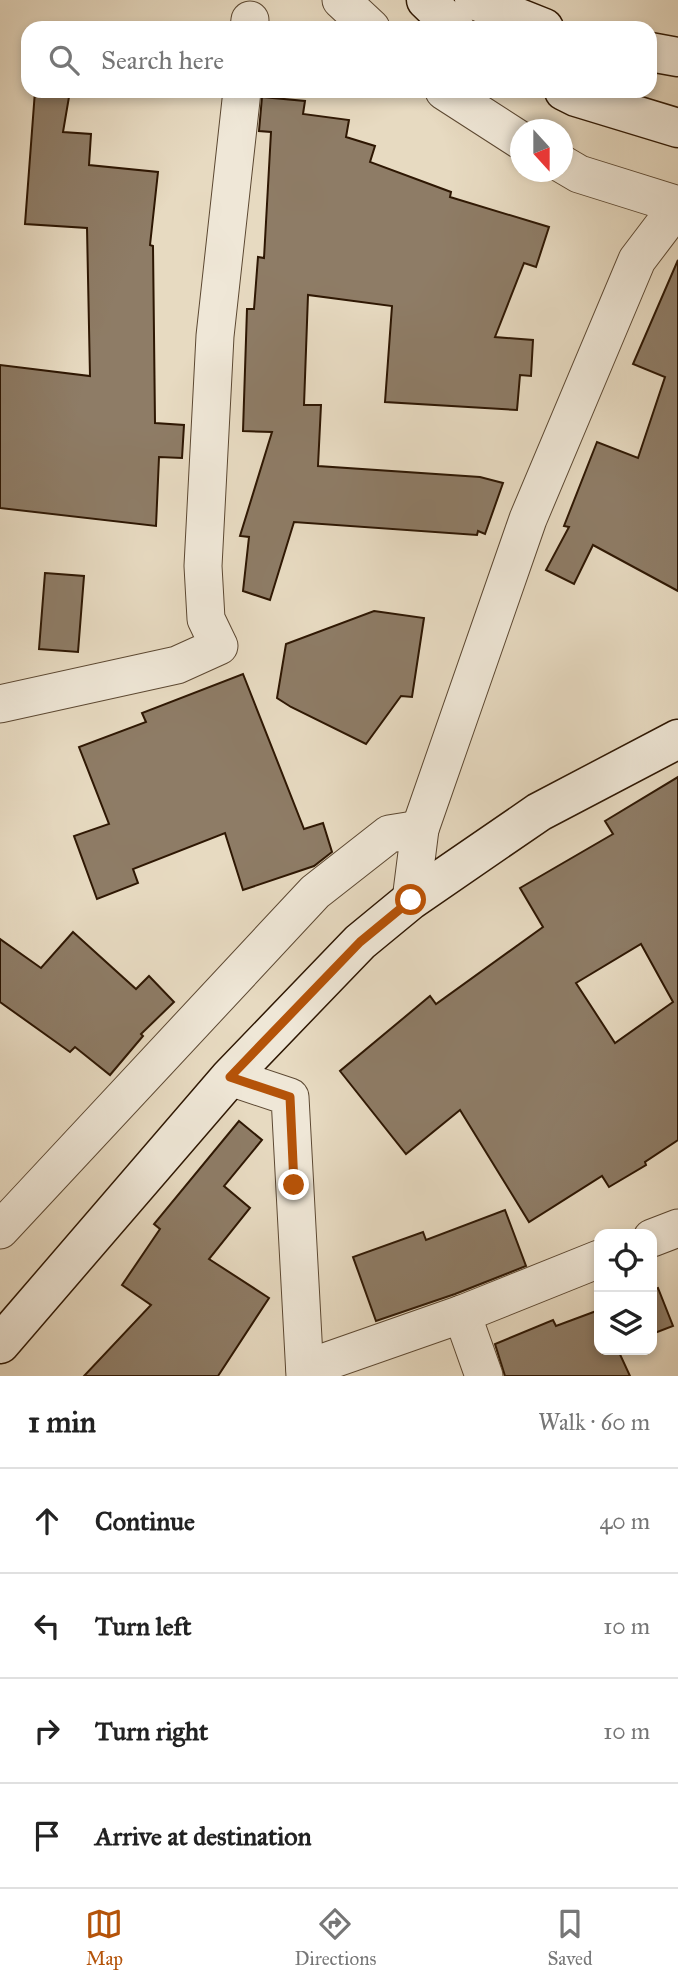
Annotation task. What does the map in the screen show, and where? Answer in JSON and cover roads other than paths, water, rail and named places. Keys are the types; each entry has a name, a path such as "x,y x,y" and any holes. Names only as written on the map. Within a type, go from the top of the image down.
{"main road":[{"path":"426,0 448,21"},
{"path":"474,0 526,21"},
{"path":"657,53 678,57"},
{"path":"579,98 678,128"},
{"path":"0,1343 230,1077 360,942 411,900 538,811 678,738"}],"street":[{"path":"341,0 364,21"},
{"path":"0,704 177,665 219,646 206,619 203,566 215,336 241,98"},
{"path":"455,98 510,134"},
{"path":"411,900 420,829 528,519 636,260 678,205 573,170"},
{"path":"0,1230 315,892 389,834 420,829"},
{"path":"230,1077 290,1097 305,1372 462,1314 594,1261"},
{"path":"657,1236 678,1228"},
{"path":"462,1314 484,1376"}]}
